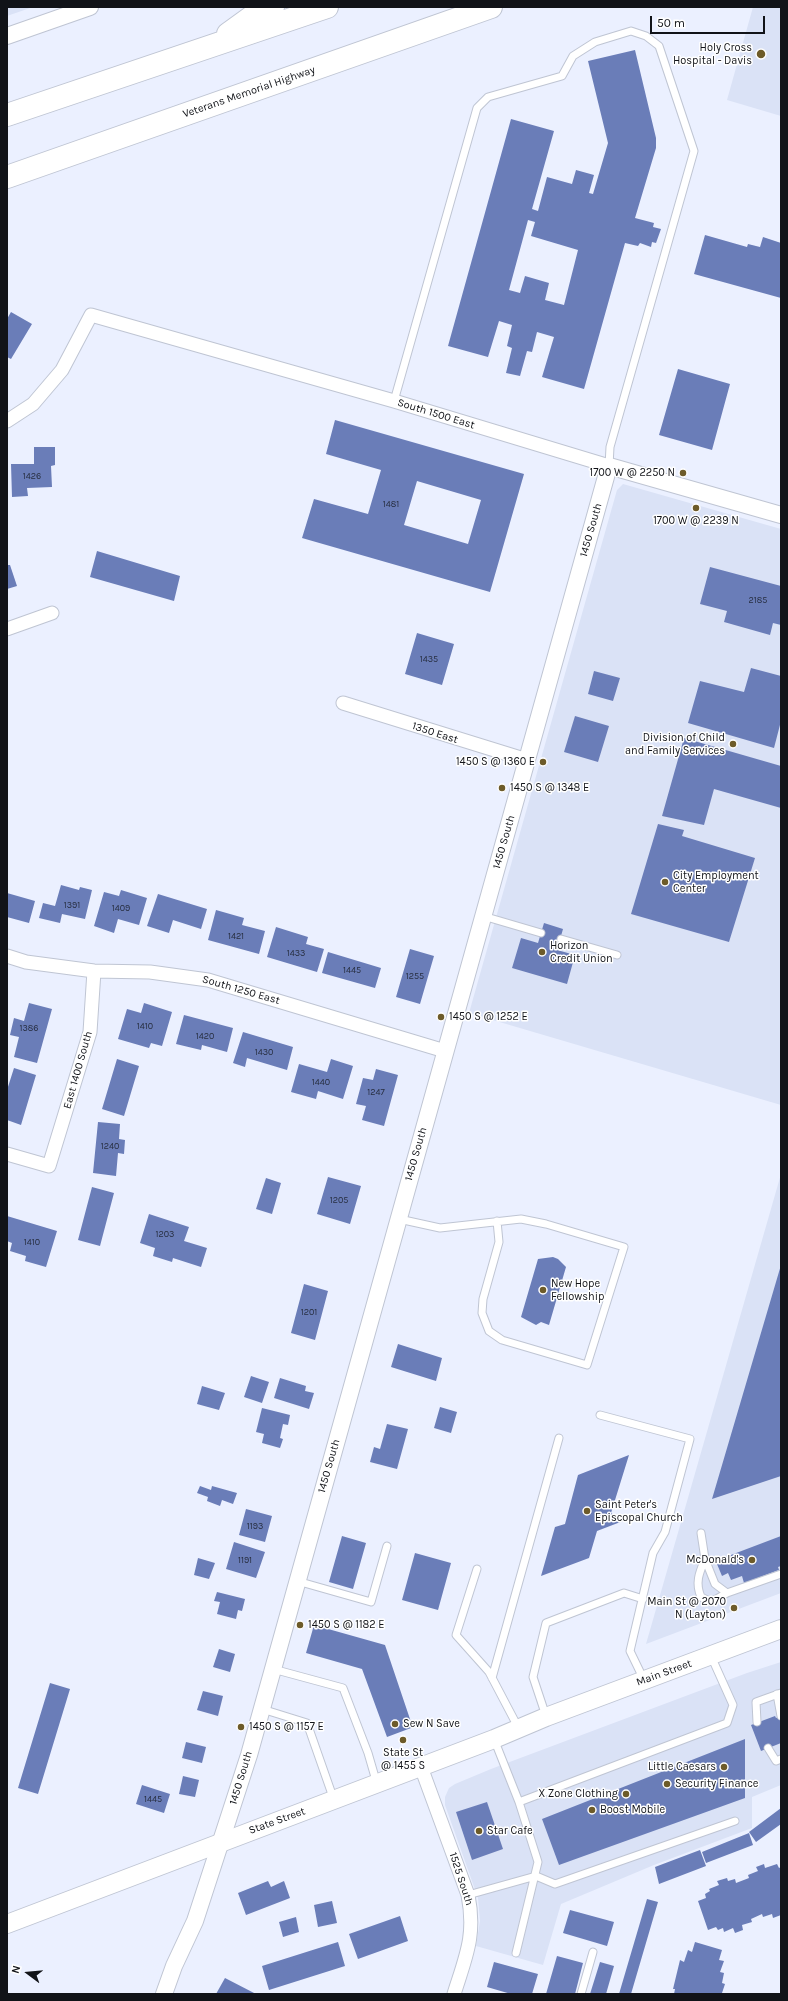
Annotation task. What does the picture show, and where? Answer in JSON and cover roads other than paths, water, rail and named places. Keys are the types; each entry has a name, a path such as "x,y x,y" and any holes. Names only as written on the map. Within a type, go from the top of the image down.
{"highway":[{"path":"210,47 257,13 273,7"},
{"path":"7,115 327,7"},
{"name":"Veterans Memorial Highway","path":"7,177 491,7"}],"main road":[{"name":"Main Street","path":"546,1717 781,1630"},
{"name":"State Street","path":"7,1924 378,1784 546,1717"}],"street":[{"path":"7,36 61,12 90,7"},
{"name":"South 1500 East","path":"7,421 33,404 62,370 91,315 781,515"},
{"name":"1450 South","path":"164,1994 174,1966 195,1921 221,1842 261,1708 609,466"},
{"path":"7,629 52,613"},
{"name":"1350 East","path":"343,703 527,760"},
{"name":"South 1250 East","path":"7,956 26,962 94,971 150,972 208,980 446,1051"},
{"name":"East 1400 South","path":"7,1154 50,1166 90,1032 94,971"},
{"name":"1525 South","path":"421,1767 468,1895 472,1914 471,1938 454,1994"}],"lane":[{"path":"394,402 477,108 488,97 562,76 574,56 595,42 631,31 646,36 659,46 694,151 610,447 609,466"},
{"path":"483,916 541,933"},
{"path":"561,939 617,955"},
{"path":"398,1219 440,1228 497,1221 527,1221 624,1247 587,1365 502,1340 489,1331 482,1313 483,1299 499,1242 497,1221"},
{"path":"600,1415 690,1439 665,1532 653,1553 630,1651 644,1681"},
{"path":"492,1678 559,1438"},
{"path":"701,1533 705,1559 715,1584 727,1593"},
{"path":"297,1581 372,1602 387,1546"},
{"path":"705,1559 698,1578 698,1590 701,1597 711,1602 727,1593 781,1574"},
{"path":"478,1569 456,1635 492,1678 519,1729"},
{"path":"546,1717 533,1677 546,1623 624,1593 643,1599"},
{"path":"519,1802 727,1723 734,1705 711,1656"},
{"path":"272,1668 343,1688 368,1753 378,1784"},
{"path":"758,1722 756,1702 779,1694 781,1716"},
{"path":"261,1708 307,1723 334,1800"},
{"path":"494,1739 519,1802 538,1862 536,1876 516,1953"},
{"path":"768,1748 776,1761 781,1759"},
{"path":"468,1895 536,1876 555,1884 735,1821"},
{"path":"581,1994 593,1952"}],"place":[{"name":"Holy Cross Hospital - Davis","path":"761,54"},
{"name":"1700 W @ 2250 N","path":"683,473"},
{"name":"1700 W @ 2239 N","path":"696,508"},
{"name":"Division of Child and Family Services","path":"733,744"},
{"name":"1450 S @ 1360 E","path":"543,762"},
{"name":"1450 S @ 1348 E","path":"502,788"},
{"name":"City Employment Center","path":"665,882"},
{"name":"Horizon Credit Union","path":"542,952"},
{"name":"1450 S @ 1252 E","path":"441,1017"},
{"name":"New Hope Fellowship","path":"543,1290"},
{"name":"Saint Peter's Episcopal Church","path":"587,1511"},
{"name":"McDonald's","path":"752,1560"},
{"name":"Main St @ 2070 N (Layton)","path":"734,1608"},
{"name":"1450 S @ 1182 E","path":"300,1625"},
{"name":"Sew N Save","path":"395,1724"},
{"name":"1450 S @ 1157 E","path":"241,1727"},
{"name":"State St @ 1455 S","path":"403,1740"},
{"name":"Little Caesars","path":"724,1767"},
{"name":"Security Finance","path":"667,1784"},
{"name":"X Zone Clothing","path":"626,1794"},
{"name":"Boost Mobile","path":"592,1810"},
{"name":"Star Cafe","path":"479,1831"}]}
